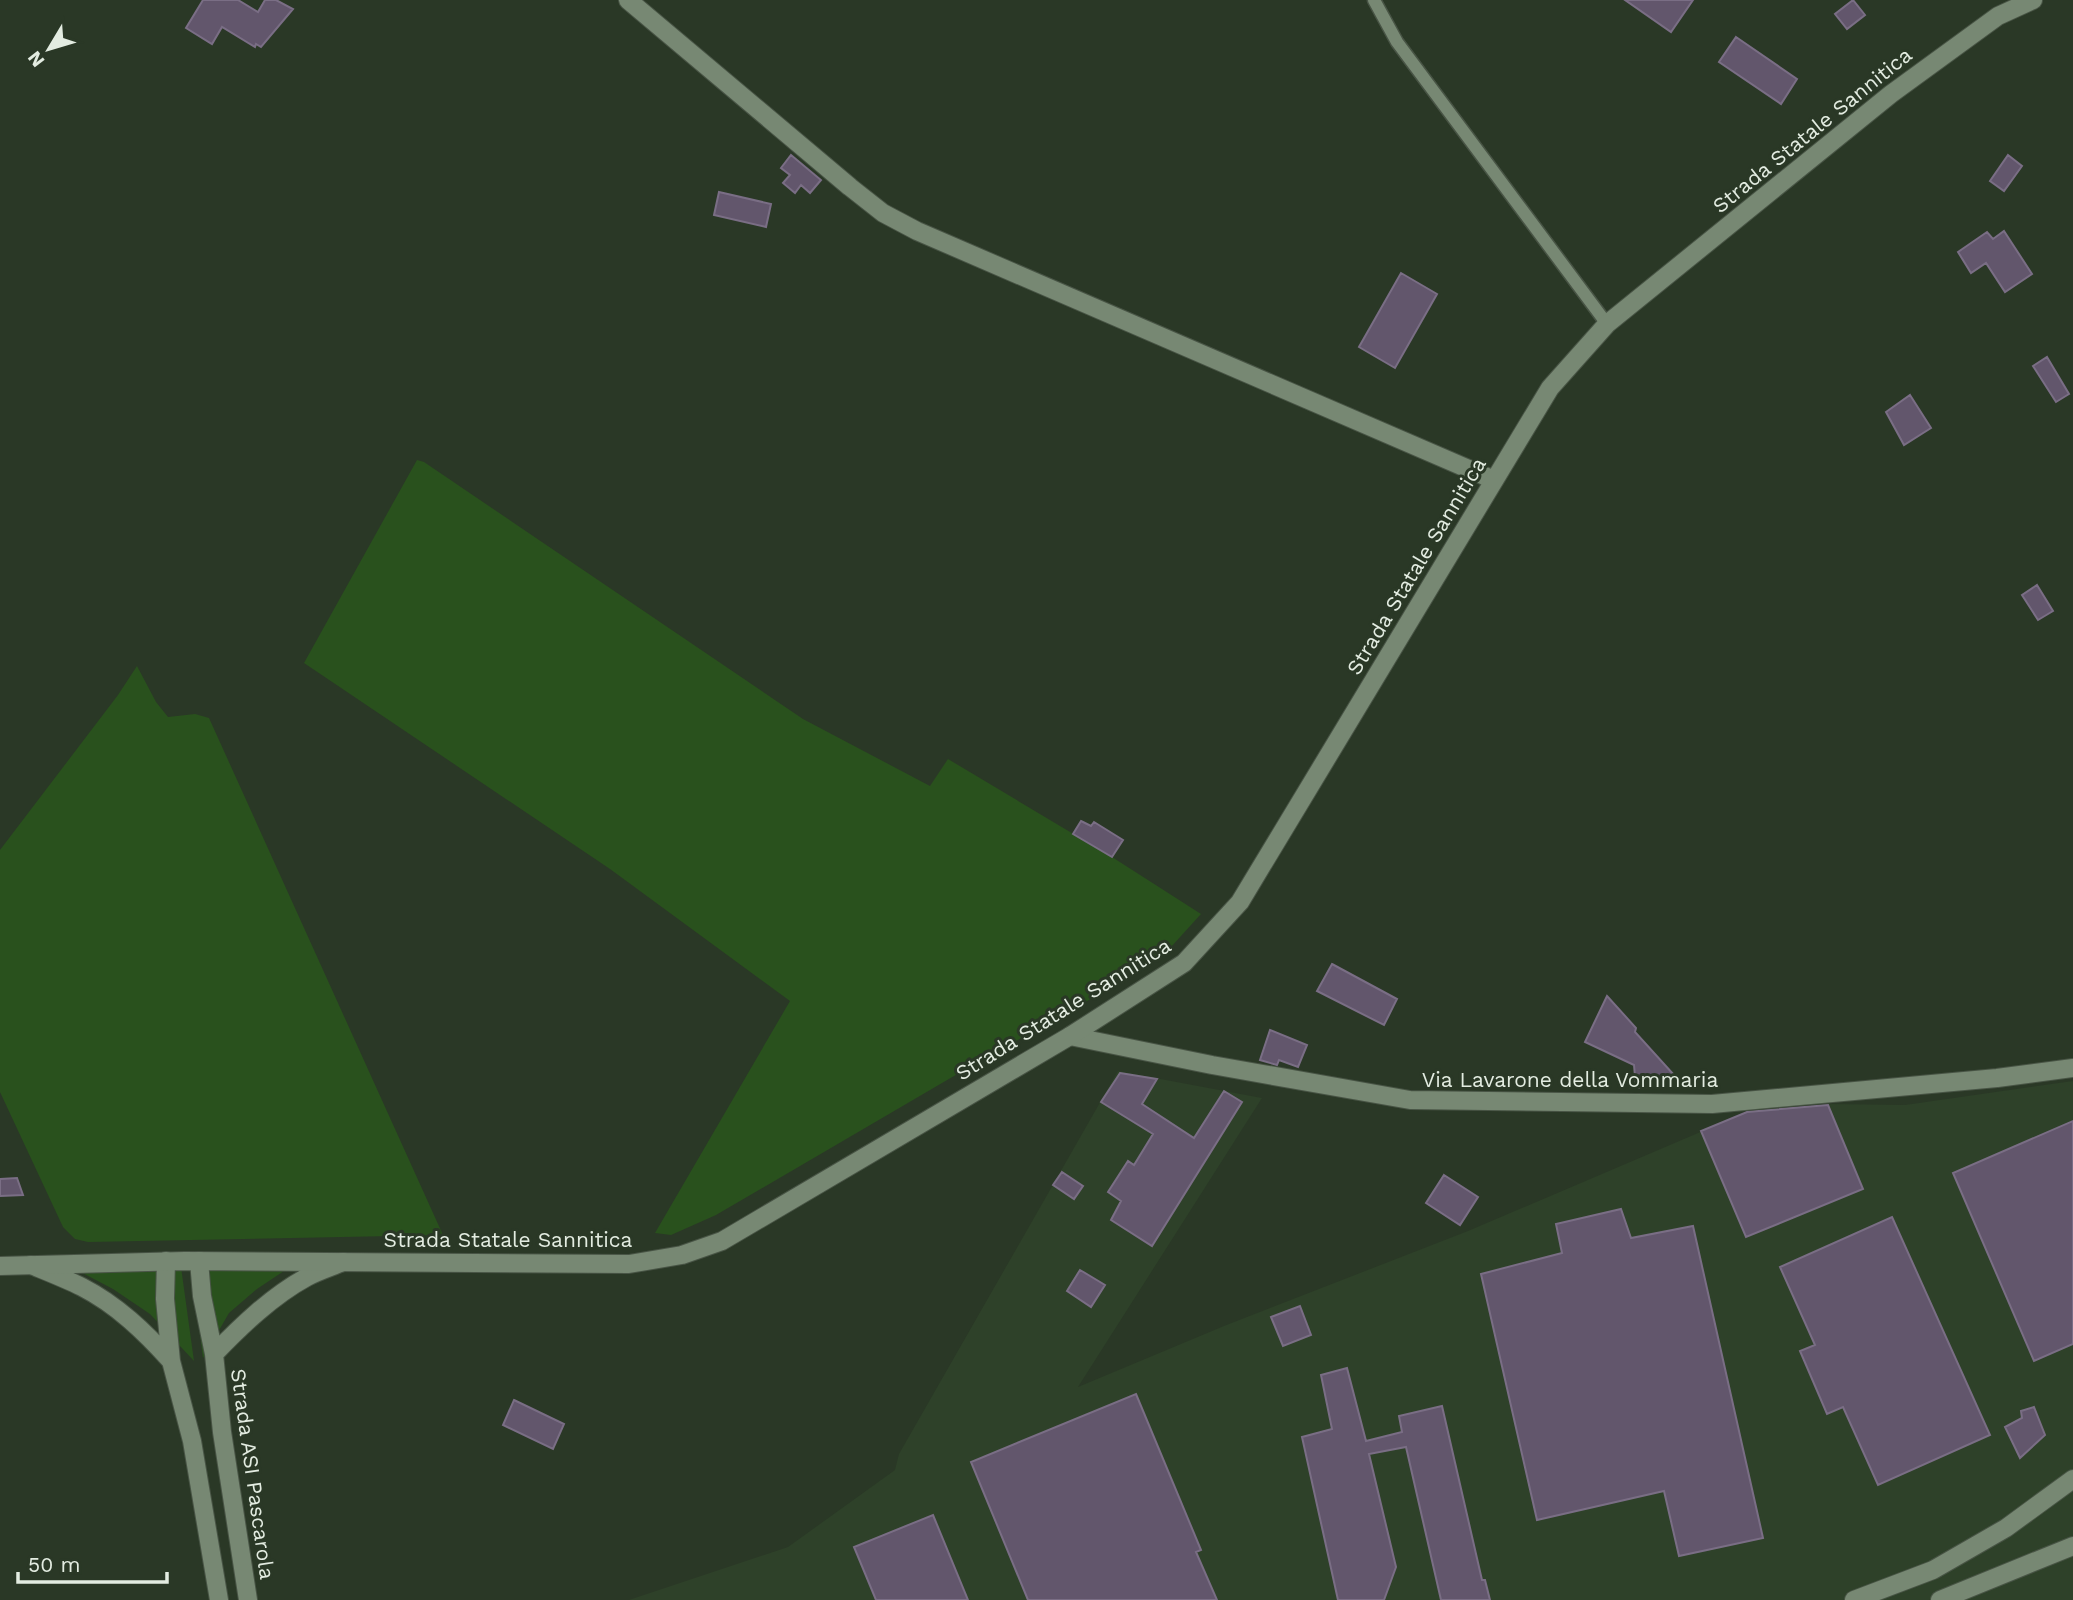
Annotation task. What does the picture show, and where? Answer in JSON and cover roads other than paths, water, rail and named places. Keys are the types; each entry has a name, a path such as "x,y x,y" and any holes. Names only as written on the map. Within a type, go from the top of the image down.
{"street":[{"path":"628,0 791,140 883,213 930,236 1494,480"},
{"name":"Strada Statale Sannitica","path":"0,1266 166,1261 629,1264 682,1255 722,1241 1070,1037 1184,963 1240,902 1550,388 1607,324 1901,86 1998,16 2034,0"},
{"name":"Via Lavarone della Vommaria","path":"1070,1037 1410,1100 1712,1104 1997,1078 2073,1068"},
{"path":"166,1261 165,1299 171,1361 192,1441 219,1600"},
{"name":"Strada ASI Pascarola","path":"200,1261 202,1296 214,1354 222,1432 248,1600"},
{"name":"Strada ASI Pascarola","path":"214,1354 279,1296 307,1277 343,1262"},
{"path":"31,1265 82,1287 110,1304 144,1331 171,1361"},
{"path":"1854,1600 1933,1570 2006,1528 2073,1479"},
{"path":"1940,1600 2073,1546"}],"lane":[{"path":"1374,0 1397,42 1607,324"}]}
